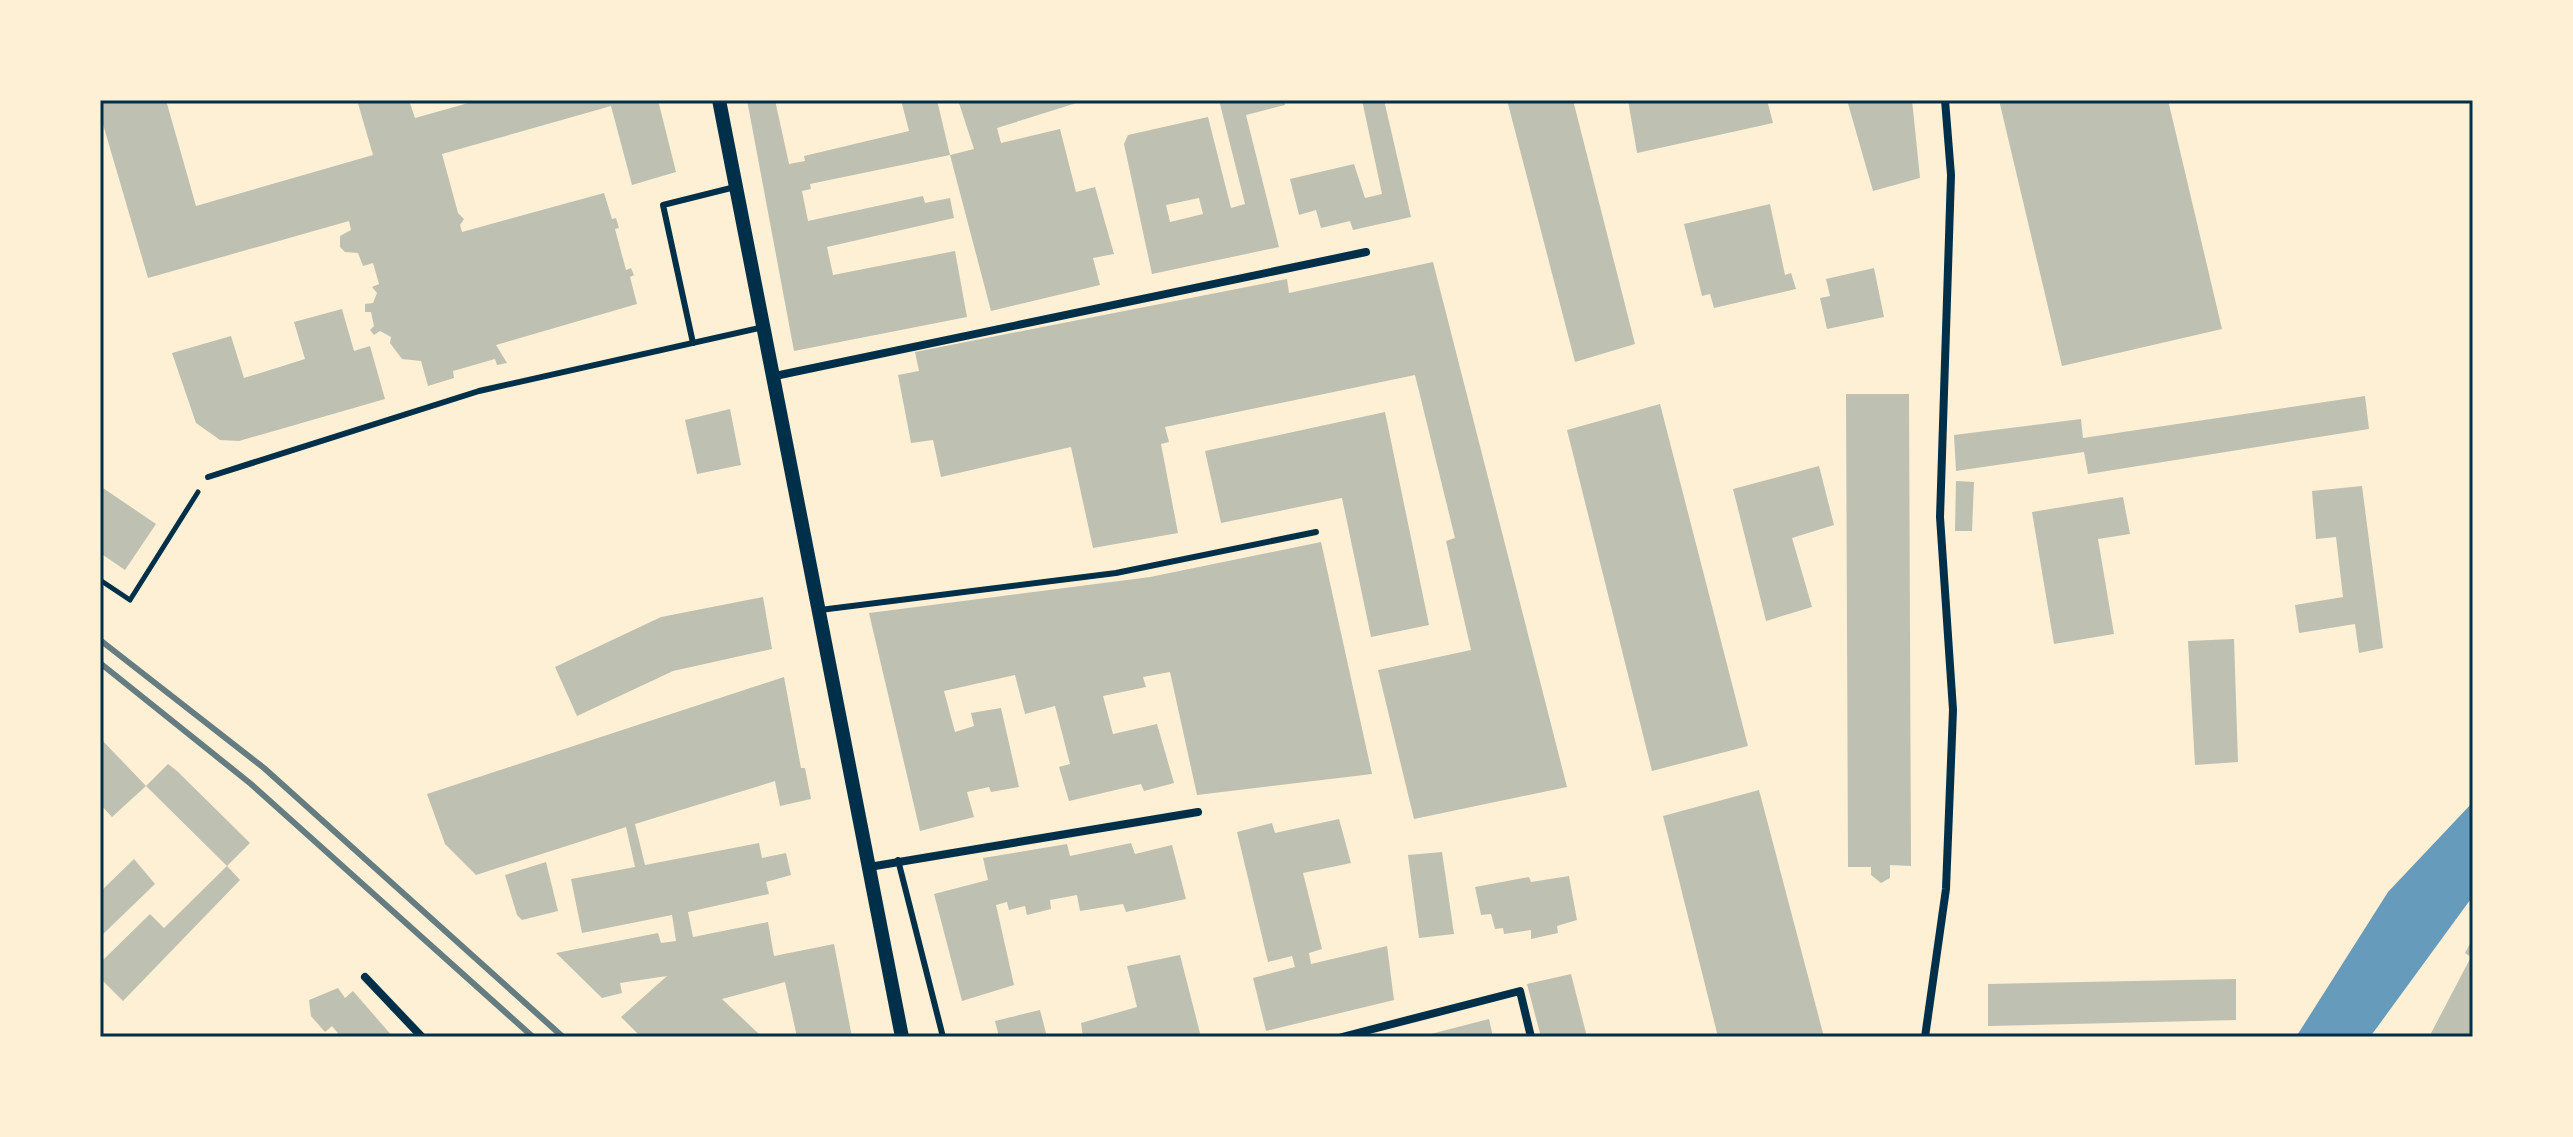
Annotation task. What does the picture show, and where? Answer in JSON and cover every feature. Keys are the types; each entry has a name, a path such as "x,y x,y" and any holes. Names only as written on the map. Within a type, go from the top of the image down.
{"street":[{"path":"719,100 902,1037"},
{"path":"1925,1037 1946,889 1953,710 1940,517 1951,175 1945,100"},
{"path":"775,376 1366,252"},
{"path":"869,867 1198,812"},
{"path":"365,977 422,1037"},
{"path":"1342,1037 1520,991 1531,1037"}],"lane":[{"path":"693,343 663,205 735,187"},
{"path":"208,477 479,391 764,327"},
{"path":"820,610 1116,573 1316,532"},
{"path":"898,860 943,1037"}],"path":[{"path":"100,580 130,600 208,477"}],"water":[{"path":"2473,802 2473,896 2370,1037 2296,1037 2388,892"}],"building":[{"path":"100,100 166,100 196,206 373,155 357,100 409,100 415,118 479,100 658,100 676,172 632,185 611,106 442,154 458,213 464,219 460,225 462,232 604,193 612,219 616,218 619,228 615,229 626,270 631,268 634,275 630,277 637,304 496,345 507,363 497,365 495,359 453,371 454,378 428,386 421,361 402,359 390,343 391,337 380,331 374,335 370,330 374,326 371,312 365,312 365,304 373,303 377,293 372,287 379,284 373,263 363,266 358,253 345,252 340,247 340,236 351,230 349,221 148,278 100,114"},
{"path":"747,100 775,100 789,164 805,161 804,156 909,131 901,100 937,100 950,155 810,184 811,189 802,191 808,221 923,196 925,203 950,198 954,218 827,247 833,275 955,251 967,317 794,351"},
{"path":"958,100 1086,100 997,128 1001,143 1060,129 1076,192 1095,187 1114,254 1093,258 1100,285 991,311 950,155 974,149"},
{"path":"1219,100 1284,100 1285,105 1246,115 1279,247 1152,274 1124,144 1128,135 1208,117 1231,208 1245,204","holes":["1199,198 1203,214 1170,222 1166,205"]},
{"path":"1362,100 1384,100 1411,217 1353,230 1350,221 1321,228 1316,210 1299,215 1290,179 1354,164 1365,198 1382,194"},
{"path":"1507,100 1573,100 1635,344 1575,362"},
{"path":"1628,100 1767,100 1773,123 1637,153"},
{"path":"1847,100 1912,100 1920,178 1873,191"},
{"path":"1999,100 2168,100 2222,329 2062,366"},
{"path":"1770,204 1785,275 1791,273 1796,289 1714,308 1710,294 1702,296 1684,224"},
{"path":"1433,262 1567,787 1414,819 1378,670 1471,650 1446,541 1455,538 1415,375 1165,427 1169,442 1161,444 1178,533 1093,548 1071,447 941,477 933,440 911,443 898,375 919,371 915,352 1287,279 1289,293"},
{"path":"1874,268 1884,317 1827,329 1820,298 1830,296 1826,279"},
{"path":"342,309 354,351 370,346 385,399 239,441 220,440 196,423 172,353 231,336 244,378 305,359 294,322"},
{"path":"1846,394 1909,394 1911,866 1890,865 1890,878 1881,883 1871,875 1871,867 1848,867"},
{"path":"2365,396 2369,429 2088,474 2084,452 1956,471 1954,435 2081,419 2083,438"},
{"path":"1660,404 1748,746 1652,771 1567,430"},
{"path":"730,409 741,465 697,474 685,420"},
{"path":"1385,412 1429,625 1371,637 1342,498 1221,523 1205,451"},
{"path":"1819,466 1834,525 1792,538 1812,607 1766,621 1733,489"},
{"path":"1956,481 1974,482 1972,531 1955,531"},
{"path":"100,486 156,524 125,570 100,553"},
{"path":"2362,486 2383,648 2359,653 2355,624 2299,633 2295,605 2343,597 2336,537 2316,539 2312,491"},
{"path":"2123,497 2130,534 2098,539 2114,634 2054,644 2032,512"},
{"path":"1321,542 1372,774 1197,795 1170,672 1143,677 1146,687 1103,696 1113,734 1157,724 1174,783 1144,791 1141,784 1069,801 1059,767 1070,764 1055,706 1025,714 1015,675 944,691 955,732 974,726 971,713 1001,708 1019,787 991,792 989,787 967,792 974,817 920,831 869,613 1150,577"},
{"path":"763,597 772,649 673,671 577,716 555,667 661,617"},
{"path":"2234,639 2238,762 2195,765 2188,641"},
{"path":"784,677 801,768 805,768 811,799 780,806 775,781 635,824 645,865 759,843 762,858 786,853 791,875 766,882 769,894 688,912 693,937 768,922 774,956 834,944 852,1037 797,1037 785,982 722,999 760,1035 758,1037 641,1037 621,1017 667,976 620,983 622,993 602,998 556,953 658,933 661,943 676,941 672,915 582,933 571,879 635,867 626,827 476,875 445,844 427,794"},
{"path":"100,738 146,786 112,817 100,804"},
{"path":"168,764 250,843 227,866 146,786"},
{"path":"1759,790 1824,1037 1718,1037 1663,816"},
{"path":"1339,819 1351,863 1303,873 1322,949 1309,953 1311,964 1387,946 1394,1000 1266,1031 1253,978 1295,967 1292,956 1268,962 1237,832 1272,823 1275,833"},
{"path":"1131,843 1135,854 1172,845 1186,899 1126,912 1123,904 1080,911 1077,895 1050,900 1051,909 1027,915 1025,906 1009,910 1007,902 996,905 1014,985 962,1001 934,894 988,880 983,858 1067,844 1070,856"},
{"path":"1442,852 1454,934 1419,938 1408,855"},
{"path":"134,859 155,884 100,937 100,892"},
{"path":"546,862 558,911 522,920 517,915 505,875"},
{"path":"227,866 240,880 123,1001 100,978 100,963 150,914 164,928"},
{"path":"1569,876 1577,920 1557,926 1558,933 1531,939 1531,930 1504,934 1503,928 1495,929 1491,914 1481,915 1475,887 1529,877 1531,882"},
{"path":"2473,938 2473,1035 2429,1037 2471,957 2465,953"},
{"path":"1180,955 1201,1037 1083,1037 1081,1023 1137,1007 1127,966"},
{"path":"1571,974 1587,1037 1541,1037 1527,984"},
{"path":"2236,979 2236,1020 1988,1026 1988,984"},
{"path":"338,988 345,998 353,991 393,1037 341,1037 332,1026 325,1032 311,1016 309,1000"},
{"path":"1040,1010 1047,1037 999,1037 995,1021"},
{"path":"1489,1019 1493,1037 1423,1037 1423,1036"}],"railway":[{"path":"100,640 264,768 563,1037"},
{"path":"100,663 251,784 533,1037"}]}
